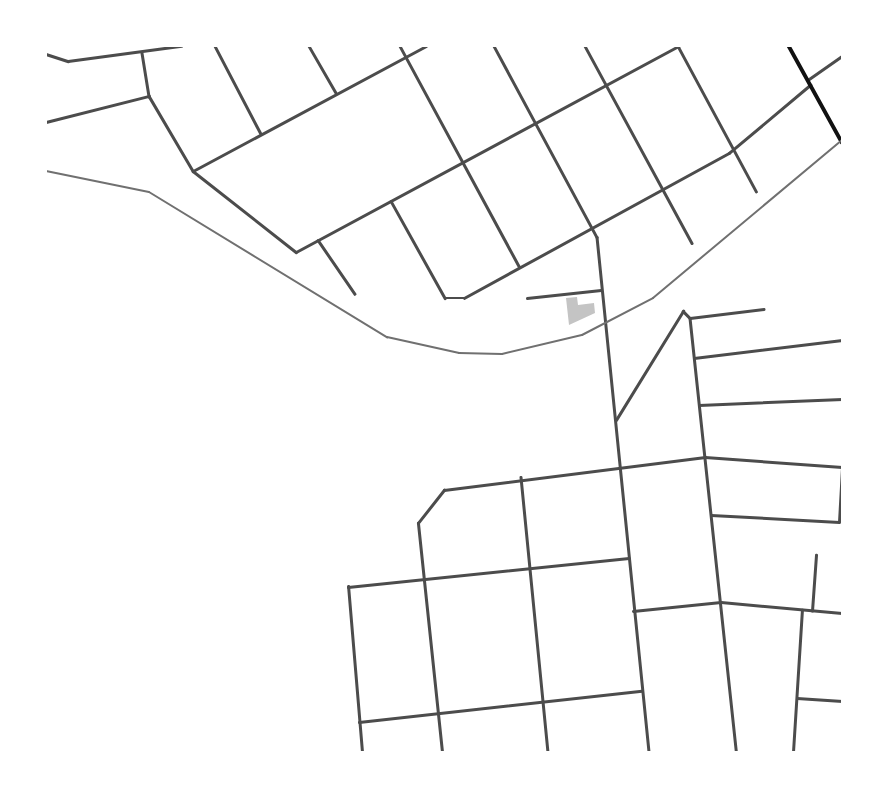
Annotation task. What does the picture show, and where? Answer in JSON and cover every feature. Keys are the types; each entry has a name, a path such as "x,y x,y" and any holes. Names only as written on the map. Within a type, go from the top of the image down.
{"main road":[{"path":"789,46 842,142"}],"street":[{"path":"46,54 68,61 181,46"},
{"path":"215,46 261,134"},
{"path":"309,46 336,93"},
{"path":"400,46 519,266"},
{"path":"193,171 426,46"},
{"path":"494,46 593,227 616,421 649,752"},
{"path":"585,46 692,243"},
{"path":"142,53 149,96 193,171 288,250 318,240 678,46 756,191"},
{"path":"391,201 452,301 662,191 733,150 810,85 812,73 842,56"},
{"path":"46,122 149,96"},
{"path":"318,240 355,294"},
{"path":"527,298 601,290"},
{"path":"690,318 763,309"},
{"path":"616,421 683,311 690,318 736,752"},
{"path":"694,358 842,341"},
{"path":"699,405 842,399"},
{"path":"442,752 418,523 454,485 705,457 842,467 839,522 711,515"},
{"path":"520,477 548,752"},
{"path":"811,611 816,555"},
{"path":"362,752 348,587 528,571 629,558"},
{"path":"633,611 721,602 842,613"},
{"path":"793,752 802,610"},
{"path":"359,722 641,691"},
{"path":"797,698 842,701"}],"building":[{"path":"577,297 578,305 594,303 595,313 569,325 566,298"}],"railway":[{"path":"46,171 149,192 387,337 459,353 502,354 582,335 653,298 842,140"}]}
